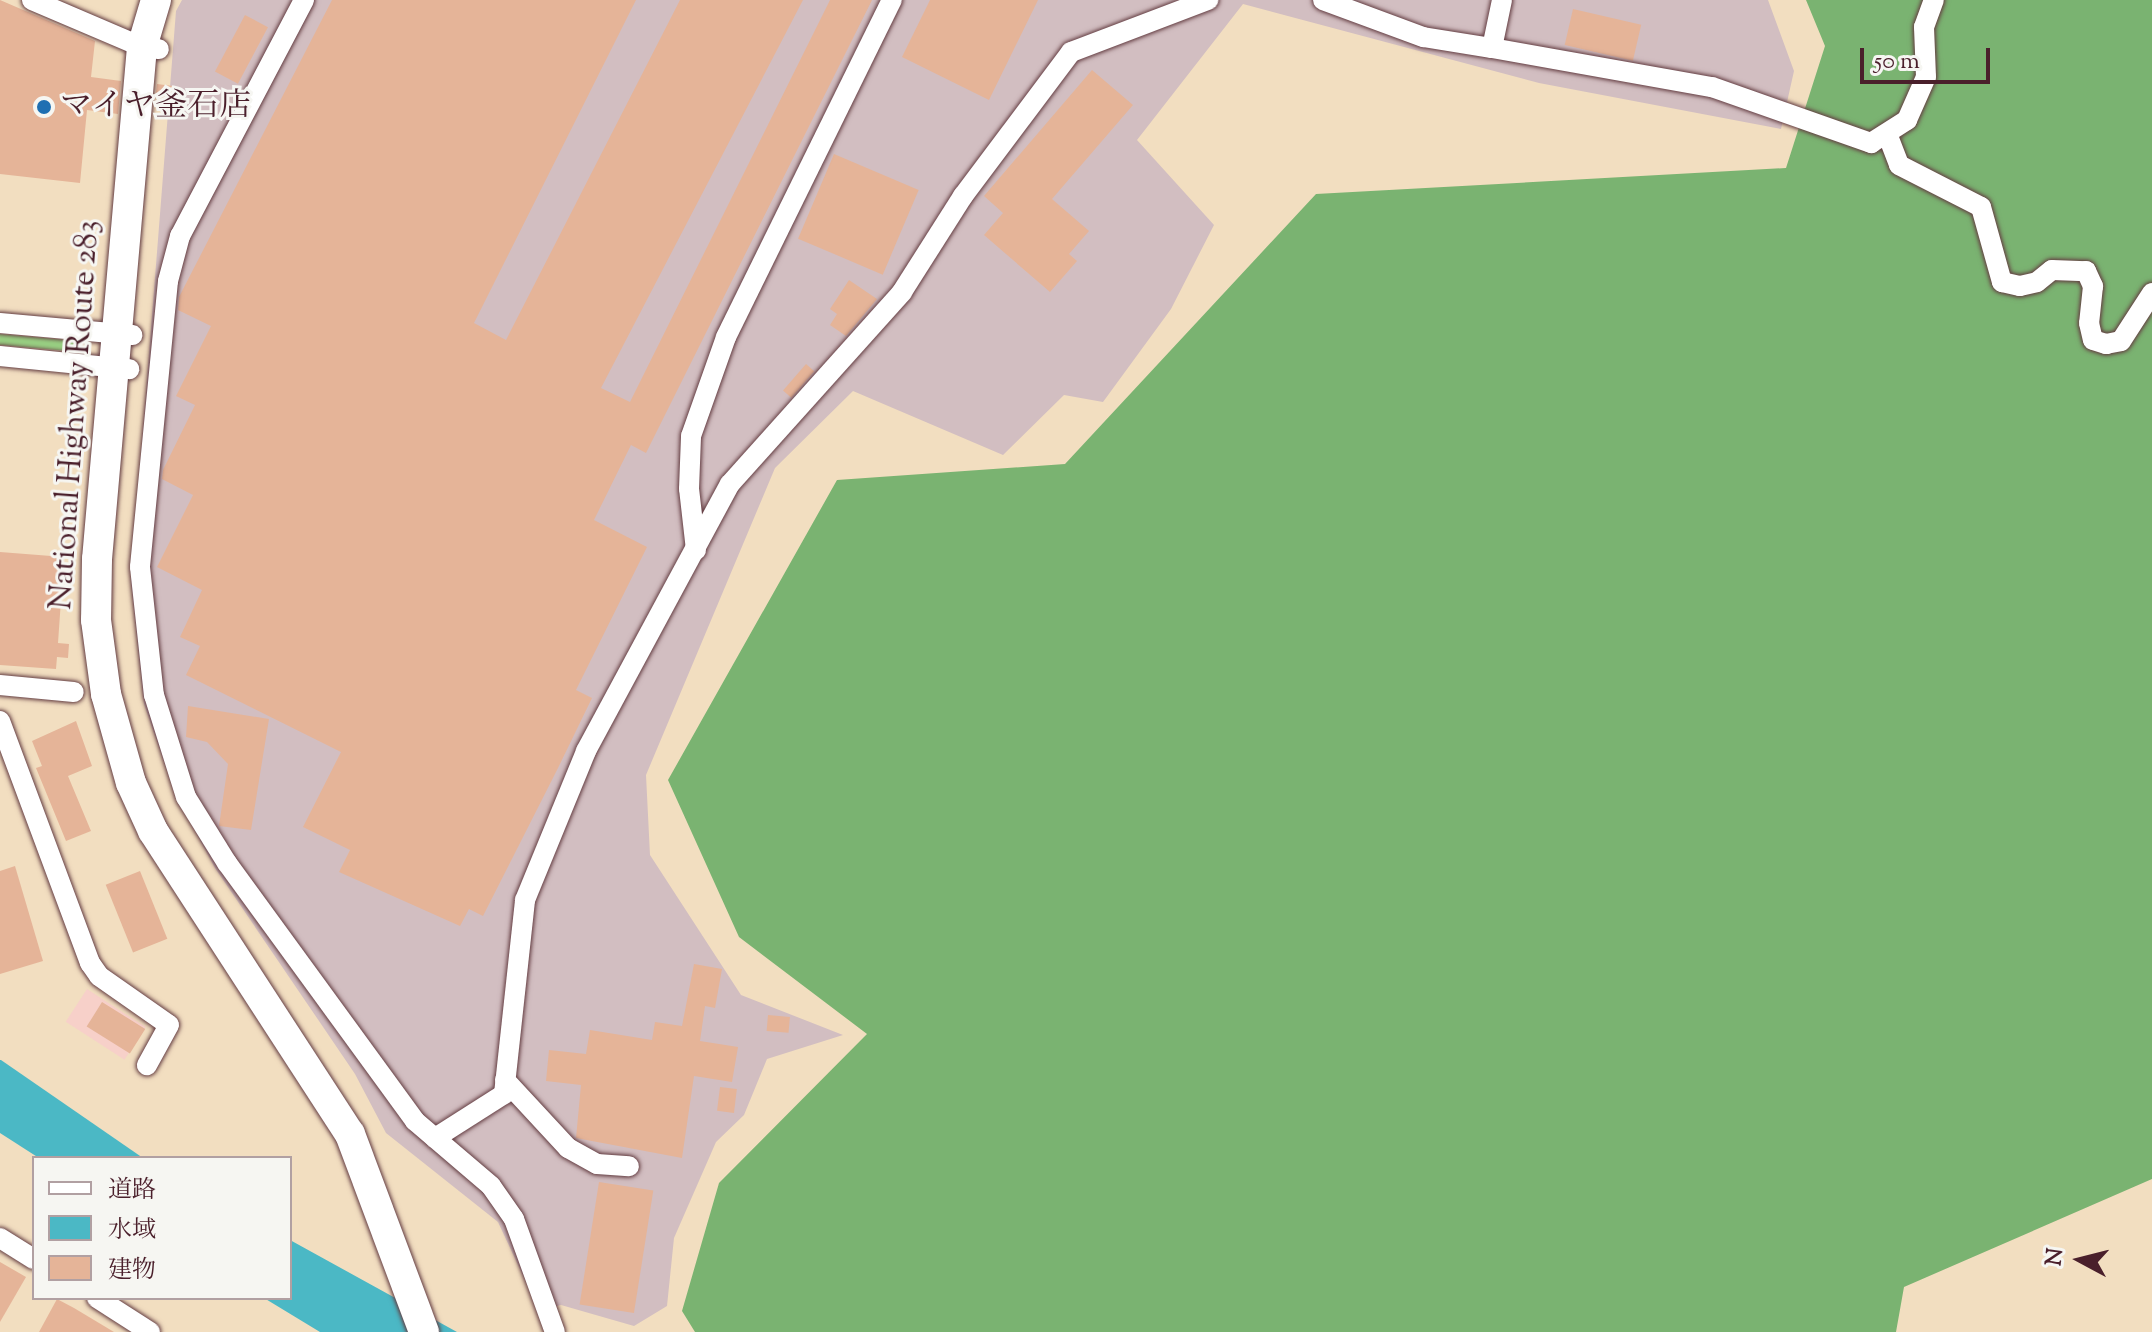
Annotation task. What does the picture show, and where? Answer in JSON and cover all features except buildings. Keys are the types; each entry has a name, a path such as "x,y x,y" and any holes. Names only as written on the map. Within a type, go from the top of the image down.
{"highway":[{"name":"National Highway Route 283","path":"156,0 96,620 106,694 127,770 179,876 350,1134 443,1332"},
{"name":"National Highway Route 283","path":"150,48 171,0"},
{"name":"National Highway Route 283","path":"401,1239 424,1332"}],"street":[{"path":"304,0 180,236 168,281 140,567 154,695 186,797 227,863 415,1121 491,1186 514,1219 555,1332"},
{"path":"696,550 689,489 691,436 726,337 892,0"},
{"path":"435,1138 504,1094 525,900 586,751 730,484 902,292 963,196 1071,52 1208,0"},
{"path":"1323,0 1423,37 1712,87 1871,143 1888,136 1907,120 1926,77 1924,27 1934,0"},
{"path":"1492,48 1502,0"},
{"path":"46,3 150,48"},
{"path":"1888,136 1899,165 1981,207 2002,282 2037,282 2052,270 2070,266 2086,271 2093,286 2089,323 2093,340 2121,341 2152,293"},
{"path":"0,323 124,334"},
{"path":"0,356 121,368"},
{"path":"0,685 74,692"},
{"path":"0,721 90,963 99,976 169,1025 147,1065"},
{"path":"505,1080 568,1148 597,1164 629,1166"},
{"path":"0,1238 32,1258"},
{"path":"99,1300 122,1324 150,1332"}],"shaded area":[{"path":"182,0 1768,0 1794,71 1781,129 1539,83 1243,4 1137,140 1214,225 1171,309 1103,402 1064,395 1003,455 853,391 775,468 646,775 650,855 741,995 843,1035 767,1059 744,1115 716,1142 674,1238 667,1306 634,1326 561,1305 539,1310 498,1222 386,1133 355,1074 215,868 175,794 144,704 131,582 176,11"},
{"path":"87,989 146,1027 124,1060 66,1022"}],"green space":[{"path":"1806,0 2152,0 2152,1179 1904,1287 1896,1332 695,1332 682,1311 719,1183 867,1034 739,937 668,780 837,480 1065,464 1316,194 1786,168 1825,46"},
{"path":"0,334 74,340 73,351 0,345"}],"water":[{"path":"0,1060 140,1156 36,1156 0,1133"},
{"path":"292,1241 457,1332 320,1332 267,1300 292,1300"}],"place":[{"name":"マイヤ釜石店","path":"44,107"}]}
